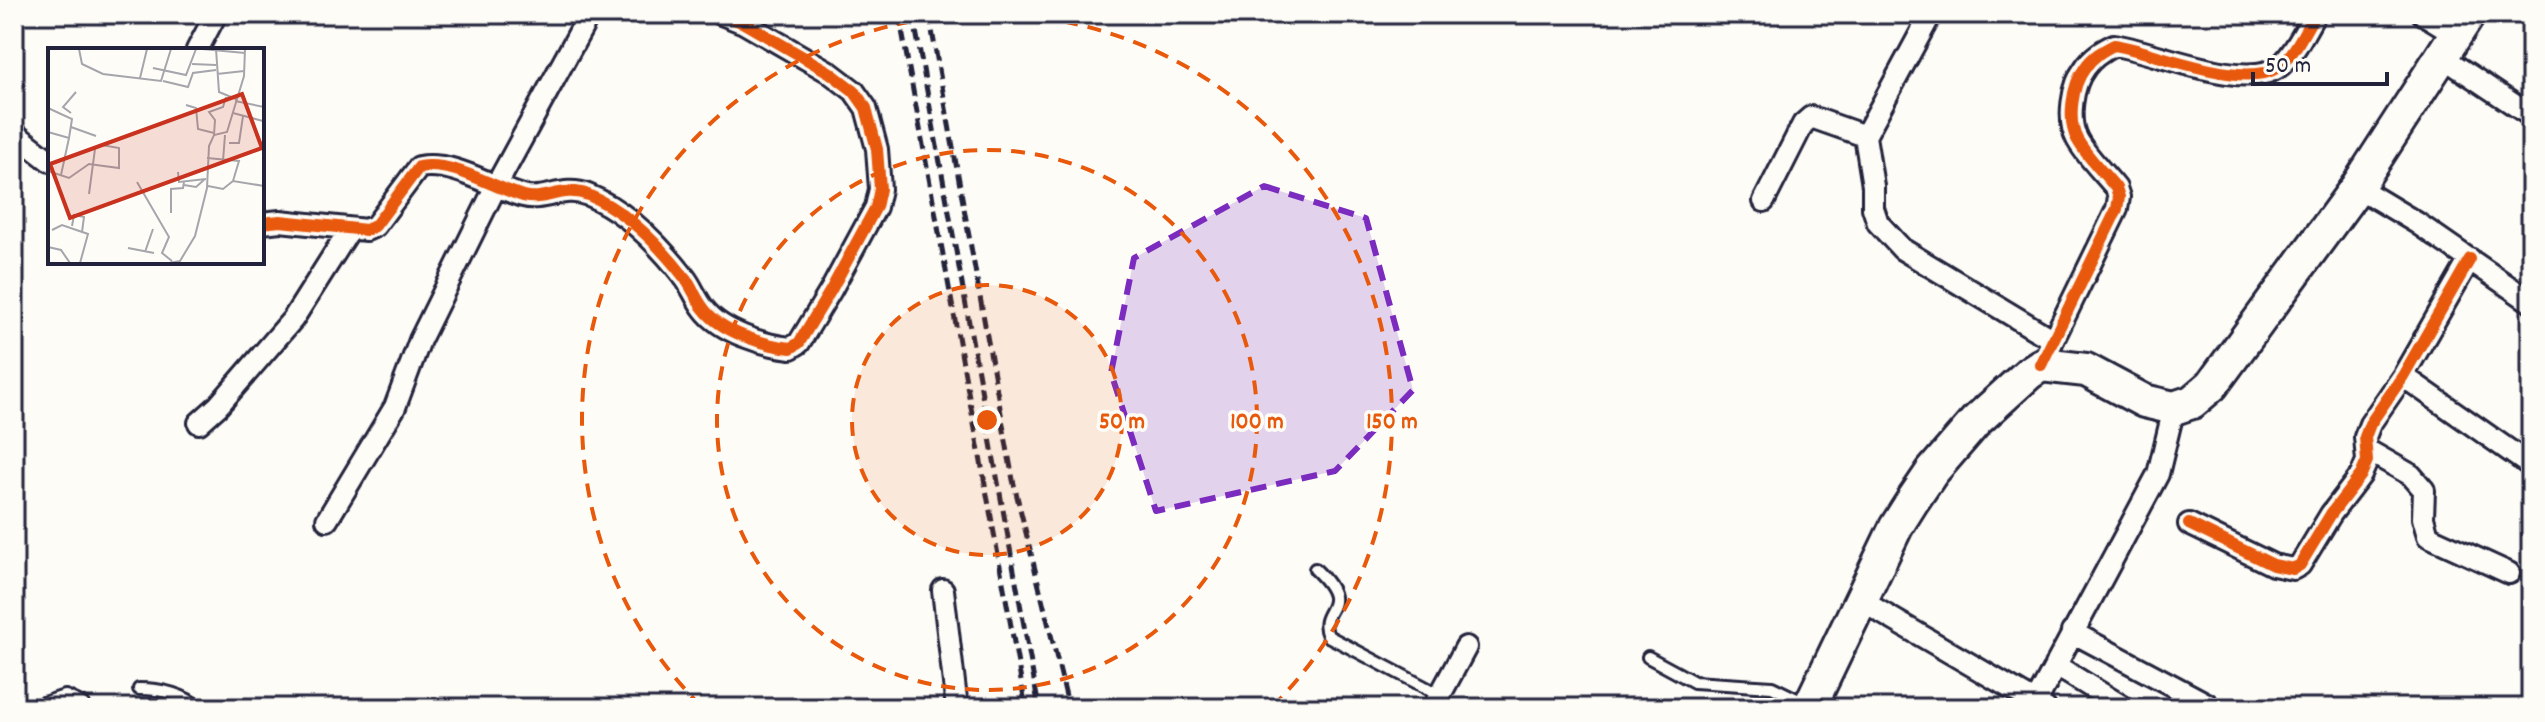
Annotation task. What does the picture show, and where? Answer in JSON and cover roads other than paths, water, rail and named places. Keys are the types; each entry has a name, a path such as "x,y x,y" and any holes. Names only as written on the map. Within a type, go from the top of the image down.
{"main road":[{"path":"1810,707 1896,527 1932,472 1976,421 2047,353 2144,401 2174,408 2192,402 2212,385 2357,187 2455,35"}],"street":[{"path":"198,48 216,14"},
{"path":"264,223 280,221 366,230 375,226 419,167 431,165 447,167 526,197 571,190 589,195 620,213 646,236 684,276 704,309 715,319 737,332 776,347 791,348 799,343 831,290 876,207 880,189 877,149 866,108 854,91 829,72 744,23 721,14"},
{"path":"1931,14 1865,136 1873,186 1873,208 1878,223 1902,249 2047,353 2117,209 2119,197 2116,188 2077,139 2071,120 2074,95 2083,70 2097,54 2114,45 2223,73 2257,76 2283,64 2315,14"},
{"path":"2423,14 2455,35 2531,116"},
{"path":"327,520 395,407 420,340 496,186 584,24"},
{"path":"1764,201 1803,124 1811,117 1865,136"},
{"path":"14,133 48,159"},
{"path":"2357,187 2531,302"},
{"path":"199,423 218,406 293,319 350,229"},
{"path":"2189,524 2273,565 2293,569 2300,565 2331,514 2361,475 2367,461 2365,437 2370,424 2403,376 2470,259"},
{"path":"2403,376 2527,463"},
{"path":"1860,600 2040,705 2055,665 2158,474 2174,408"},
{"path":"2367,450 2411,475 2424,490 2423,518 2428,536 2509,573"},
{"path":"943,590 957,708"},
{"path":"2072,632 2207,704"},
{"path":"1437,702 1466,647"},
{"path":"2055,665 2125,708"},
{"path":"44,708 65,701 80,708"}],"lane":[{"path":"1315,569 1332,586 1335,594 1335,603 1326,623 1328,636 1437,702"},
{"path":"1648,657 1694,682 1772,687 1810,707"},
{"path":"139,689 162,690 193,702 200,708"}],"railway":[{"path":"899,14 1026,708"},
{"path":"913,14 1039,708"},
{"path":"929,14 1013,480 1069,708"}]}
